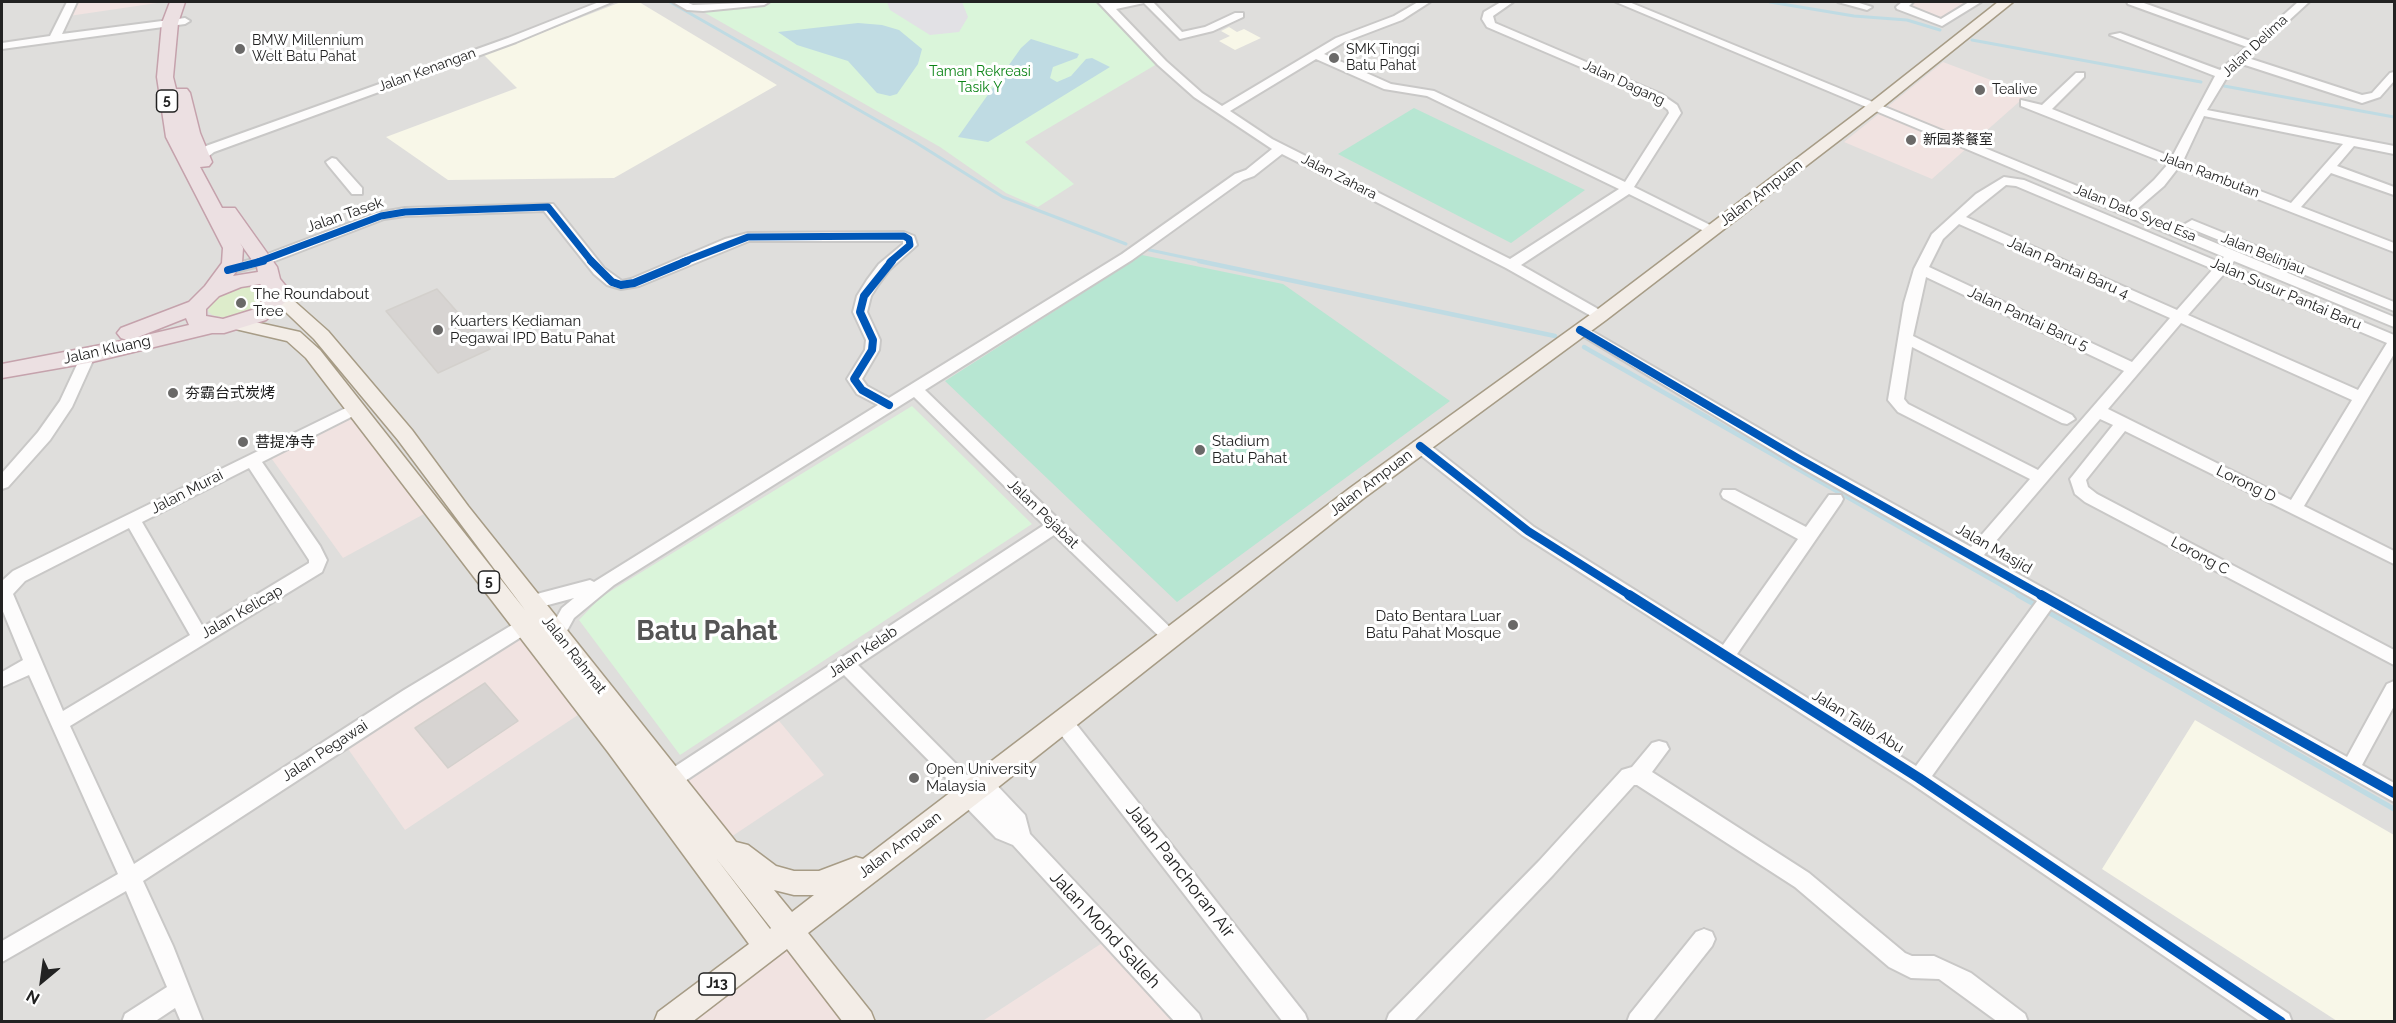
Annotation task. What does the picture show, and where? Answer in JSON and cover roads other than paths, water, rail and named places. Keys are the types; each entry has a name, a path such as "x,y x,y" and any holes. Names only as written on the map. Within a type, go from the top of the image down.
{"highway":[{"name":"5","path":"177,2 177,22 165,87 175,137 194,149 227,211 267,267 274,288 268,309 237,324 212,326"},
{"name":"5","path":"177,22 190,2"},
{"name":"5","path":"194,149 232,248 233,256 228,270"},
{"path":"212,326 196,320 196,307 228,270"},
{"path":"212,291 237,280 261,278 274,288"},
{"name":"Jalan Kluang","path":"2,358 138,331 196,307"},
{"name":"Jalan Kluang","path":"2,371 88,356 212,326"}],"main road":[{"name":"Jalan Ampuan","path":"767,947 880,859 969,785 1062,721 1420,446 1600,316 1875,106 2006,2"},
{"name":"Jalan Rahmat","path":"274,288 321,335 405,435 461,512 861,1022"},
{"name":"Jalan Rahmat","path":"237,324 279,332 301,341 356,408 523,627 617,745 767,947"},
{"path":"715,835 768,876 794,883 819,883 880,859"},
{"name":"J13","path":"668,1022 767,947"}],"street":[{"path":"55,38 72,2"},
{"name":"Jalan Kenangan","path":"194,149 210,150 512,40 608,2"},
{"path":"678,2 691,8 703,8 764,2"},
{"path":"1106,4 1124,5 1139,2"},
{"path":"1148,2 1180,36 1199,32 1239,15"},
{"path":"1221,111 1340,40 1398,18 1425,2"},
{"name":"Jalan Dagang","path":"1508,2 1488,14 1486,19 1491,25 1657,96 1673,108 1673,117 1626,190 1511,265"},
{"path":"1621,2 1875,106"},
{"path":"1843,2 1867,7"},
{"path":"1908,2 1901,7 1942,23 1976,2"},
{"path":"2132,2 2156,5 2255,46"},
{"name":"Jalan Delima","path":"2133,207 2159,183 2176,162 2200,112 2222,75 2304,2"},
{"name":"Jalan Zahara","path":"1106,4 1162,63 1221,111 1268,142 1511,265 1600,316"},
{"path":"2,46 177,22"},
{"path":"2116,35 2222,75"},
{"path":"1316,55 1388,87 1430,93 1626,190 1713,230"},
{"path":"2239,59 2351,97 2368,99 2390,87 2394,75"},
{"path":"2044,110 2080,75"},
{"name":"Jalan Rambutan","path":"2025,103 2394,248"},
{"name":"Jalan Belinjau","path":"1875,106 1966,144 1973,139 1980,139 2133,207 2394,307"},
{"path":"2200,112 2394,150"},
{"name":"Jalan Kenangan","path":"194,149 246,136"},
{"path":"1239,177 1240,168 1268,142"},
{"path":"2294,208 2351,142"},
{"path":"557,633 568,613 608,580 1127,257 1239,177 1250,173 1281,148"},
{"path":"332,162 357,191"},
{"path":"2330,168 2394,191"},
{"name":"Jalan Susur Pantai Baru","path":"1957,218 1981,197 2010,180 2223,267 2394,341"},
{"name":"Jalan Tasek","path":"228,270 262,261 381,216 405,212 548,207 599,271 612,282 621,285 634,283 730,242 748,237 881,234 909,239 910,245 907,249 884,267 872,283 864,296 860,312 873,340 872,350 854,380 862,390 890,405"},
{"name":"Jalan Dato Syed Esa","path":"2133,207 2234,254 2394,321"},
{"path":"1957,218 1937,237 1921,269 1911,303 1897,404 2041,478"},
{"name":"Jalan Pantai Baru 4","path":"1957,218 2361,398"},
{"path":"1974,555 2234,254"},
{"name":"Jalan Pantai Baru 5","path":"1921,269 2134,369"},
{"name":"Jalan Masjid","path":"1580,330 1799,459 1974,555 2044,607 2351,768 2394,793"},
{"path":"1906,338 2067,419"},
{"path":"2294,508 2394,341"},
{"path":"2,483 44,436 67,403 88,356"},
{"name":"Jalan Pejabat","path":"915,390 1171,637"},
{"name":"Jalan Murai","path":"33,664 4,594 9,585 19,576 356,408"},
{"name":"Lorong D","path":"2098,411 2394,558"},
{"name":"Lorong C","path":"2123,423 2078,479 2081,489 2091,498 2394,658"},
{"name":"Jalan Talib Abu","path":"1420,446 1528,531 1919,778 2282,1022"},
{"name":"Jalan Kelicap","path":"58,723 309,573 318,560 252,460"},
{"path":"1728,494 1808,536"},
{"path":"1725,657 1834,500"},
{"path":"133,520 200,637"},
{"name":"Jalan Kelab","path":"672,779 1055,526"},
{"path":"533,602 572,594 608,580"},
{"path":"1919,778 2044,607"},
{"name":"Jalan Pegawai","path":"2,952 130,878 403,701 523,627"},
{"path":"2,680 33,664 192,1022"},
{"name":"Jalan Mohd Salleh","path":"845,664 969,785 1003,832 1020,838 1191,1022"},
{"path":"2351,768 2394,689"},
{"name":"Jalan Panchoran Air","path":"1062,721 1297,1022"},
{"path":"1637,776 1659,749"},
{"path":"1397,1022 1546,868 1629,776 1637,776 1675,797 1802,880 1898,960 1911,967 1934,967 1945,971 1963,981 2017,1022"},
{"path":"1638,1022 1704,939"},
{"path":"132,1022 180,992"}],"water":[{"path":"858,23 882,25 899,30 922,49 918,64 897,94 890,96 877,93 848,61 797,45 778,32"},
{"path":"1031,39 1079,54 1077,58 1053,67 1050,78 1057,82 1071,76 1086,59 1092,58 1110,67 988,142 958,137 1021,48"}],"waterway":[{"path":"670,2 915,142 1003,197 1126,244"},
{"path":"1770,2 1854,16 1907,20 1940,30"},
{"path":"1972,40 2201,82"},
{"path":"2224,86 2394,117"},
{"path":"1145,249 1206,262"},
{"path":"1199,261 1555,336"},
{"path":"1584,347 2021,596"},
{"path":"2018,595 2394,809"}],"place":[{"name":"BMW Millennium Welt Batu Pahat","path":"240,49"},
{"name":"SMK Tinggi Batu Pahat","path":"1334,58"},
{"name":"Tealive","path":"1980,90"},
{"name":"新园茶餐室","path":"1911,140"},
{"name":"The Roundabout Tree","path":"241,303"},
{"name":"Kuarters Kediaman Pegawai IPD Batu Pahat","path":"438,330"},
{"name":"夯霸台式炭烤","path":"173,393"},
{"name":"菩提净寺","path":"243,442"},
{"name":"Stadium Batu Pahat","path":"1200,450"},
{"name":"Dato Bentara Luar Batu Pahat Mosque","path":"1513,625"},
{"name":"Open University Malaysia","path":"914,778"}],"district":[{"name":"Batu Pahat","path":"707,632"}],"park label":[{"name":"Taman Rekreasi Tasik Y","path":"980,80"}]}
